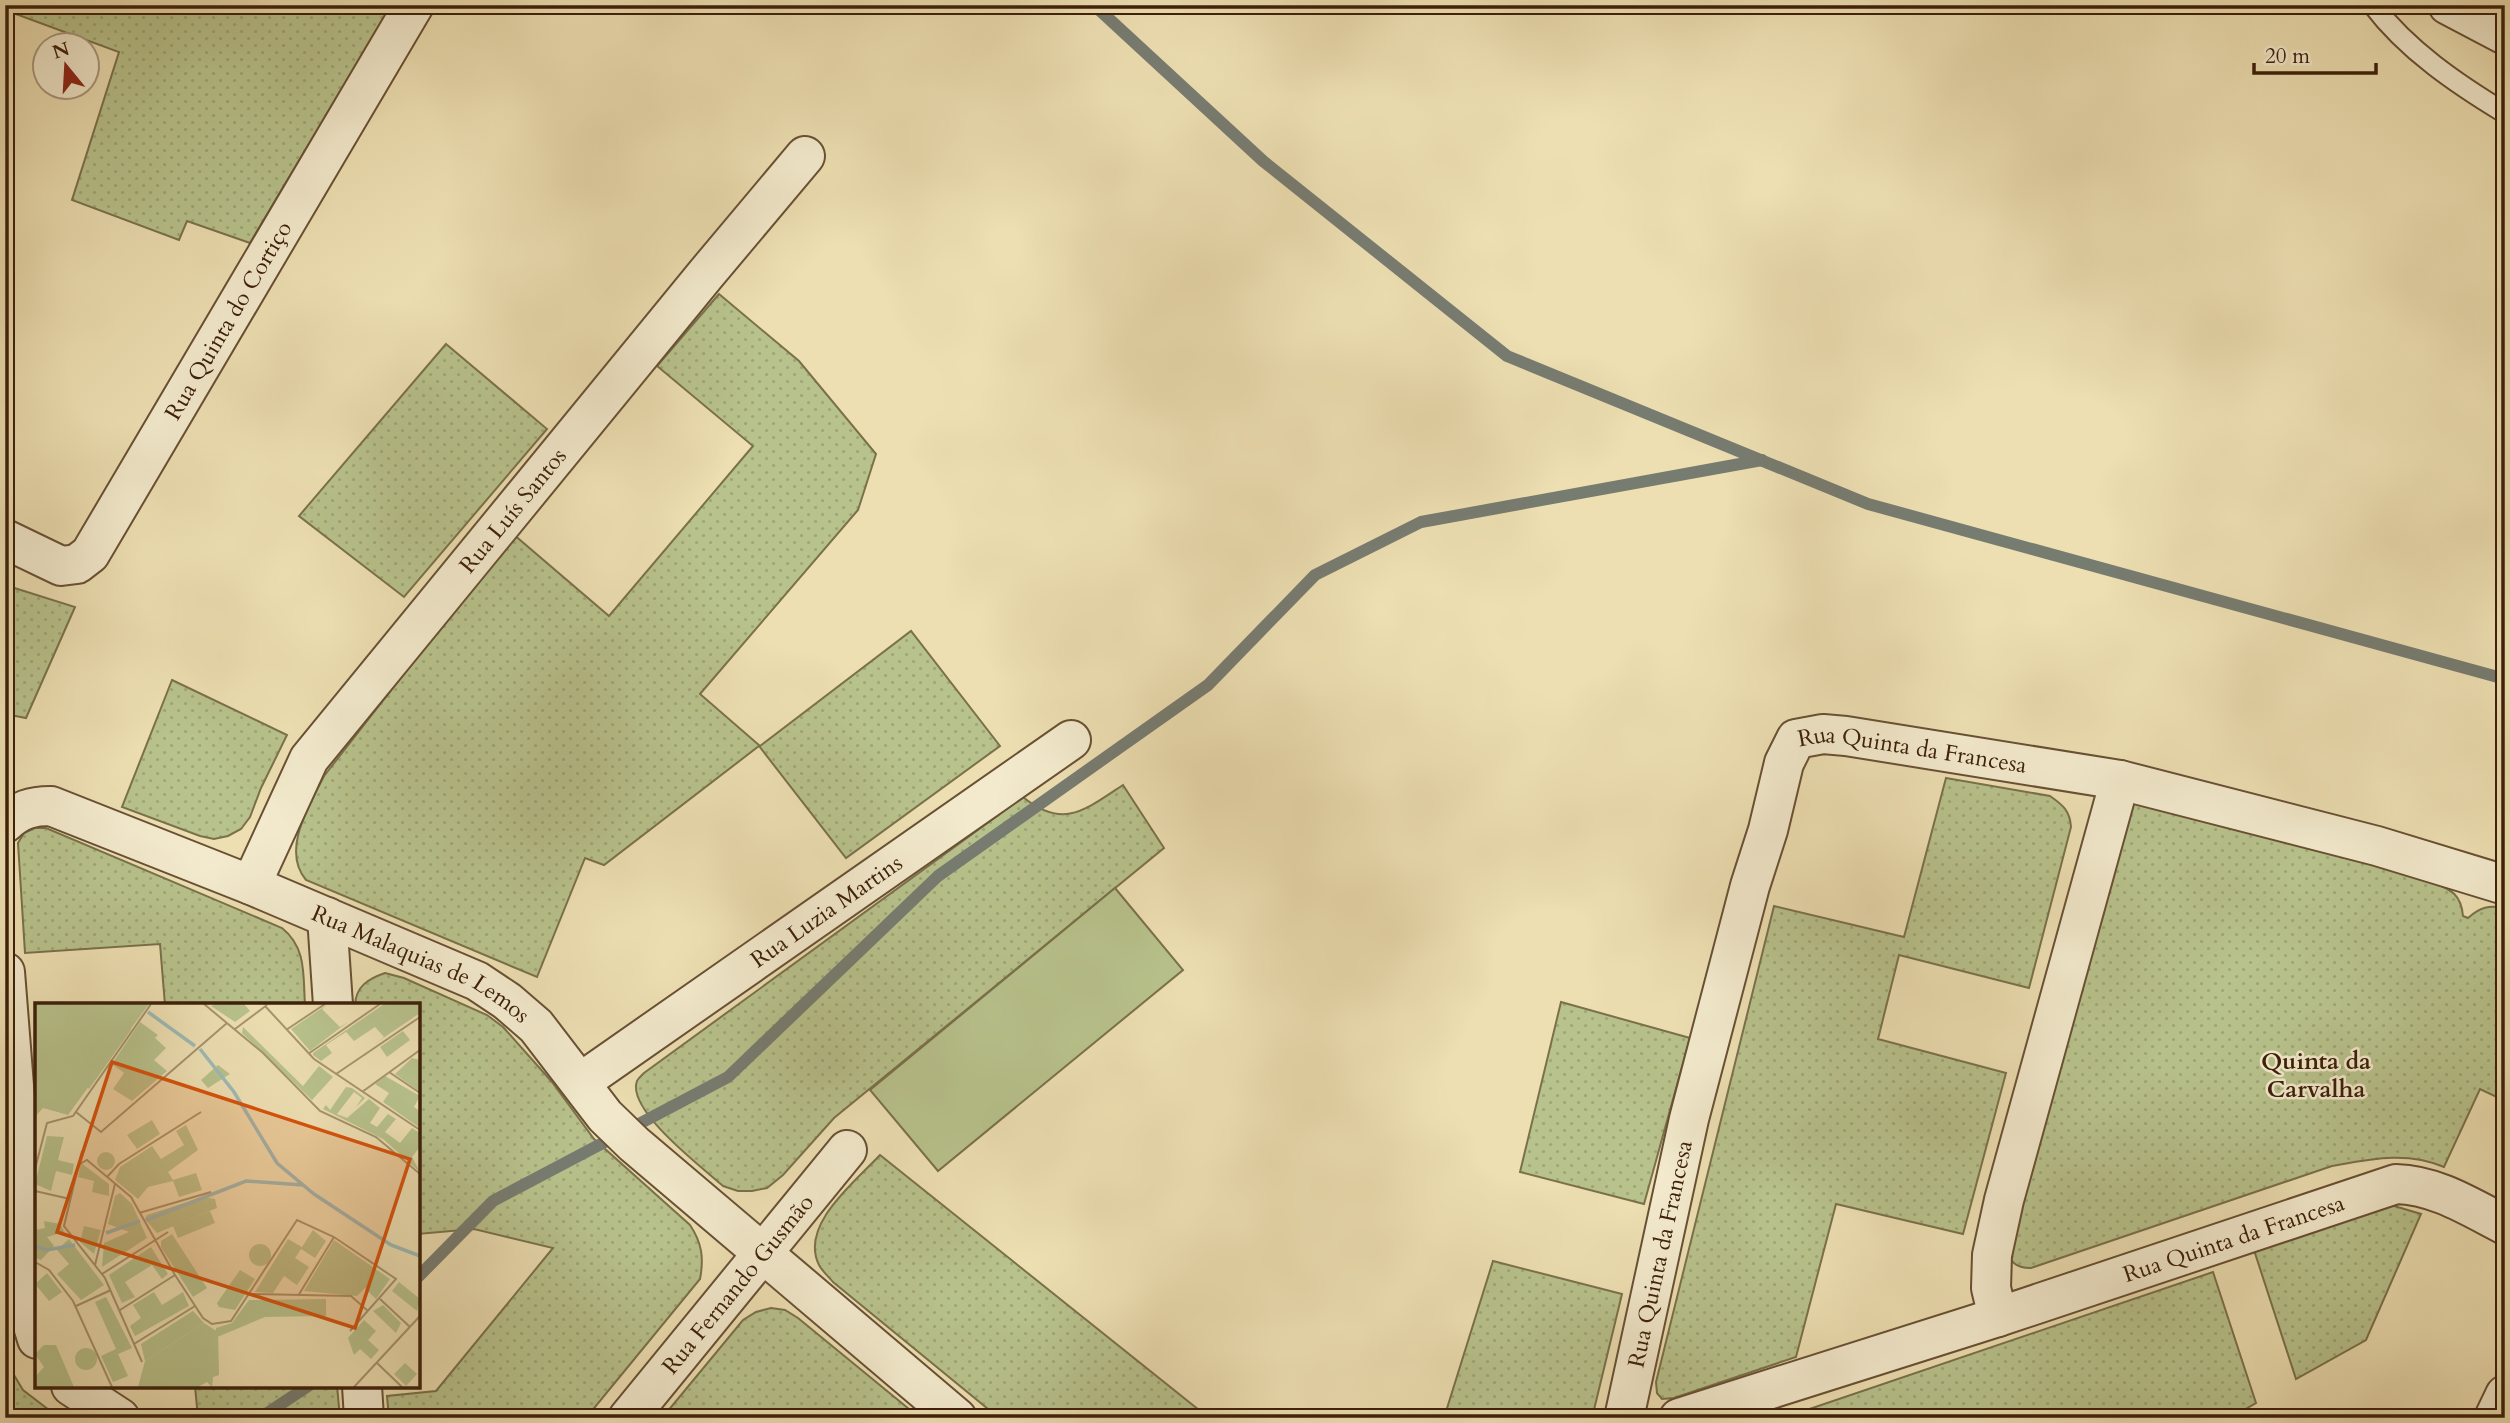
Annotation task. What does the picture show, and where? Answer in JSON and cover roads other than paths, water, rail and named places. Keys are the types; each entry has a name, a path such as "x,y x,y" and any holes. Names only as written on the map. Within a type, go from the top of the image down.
{"street":[{"name":"Rua Quinta do Cortiço","path":"5,540 61,566 77,564 90,554 414,5"},
{"path":"2448,5 2503,34"},
{"name":"Rua Luís Santos","path":"251,885 309,759 805,156"},
{"name":"Rua Quinta da Francesa","path":"1624,1418 1689,1119 1784,763 1796,739 1823,734 1846,736 2120,780 2378,846 2505,885"},
{"name":"Rua Luzia Martins","path":"581,1082 1071,740"},
{"path":"1998,1317 1991,1288 1992,1255 2004,1200 2120,780"},
{"name":"Rua Malaquias de Lemos","path":"5,824 17,812 35,806 51,806 251,885 477,981 537,1026 605,1116 634,1144 957,1418"},
{"path":"327,917 333,1003"},
{"path":"5,972 12,1144 35,1332"},
{"name":"Rua Fernando Gusmão","path":"628,1418 847,1150"},
{"name":"Rua Quinta da Francesa","path":"1679,1418 1998,1317 2396,1184 2416,1184 2448,1195 2505,1225"},
{"path":"74,1388 120,1418"},
{"path":"362,1388 364,1418"},
{"path":"2494,1418 2505,1395"}],"lane":[{"path":"2373,5 2416,50 2460,85 2505,113"}],"waterway":[{"path":"1094,5 1263,161 1507,356 1868,504 2505,679"},
{"path":"420,1275 493,1201 728,1077 938,876 1208,685 1315,575 1421,522 1762,460"},
{"path":"260,1418 305,1388"}],"district":[{"name":"Quinta da Carvalha","path":"2316,1075"}]}
